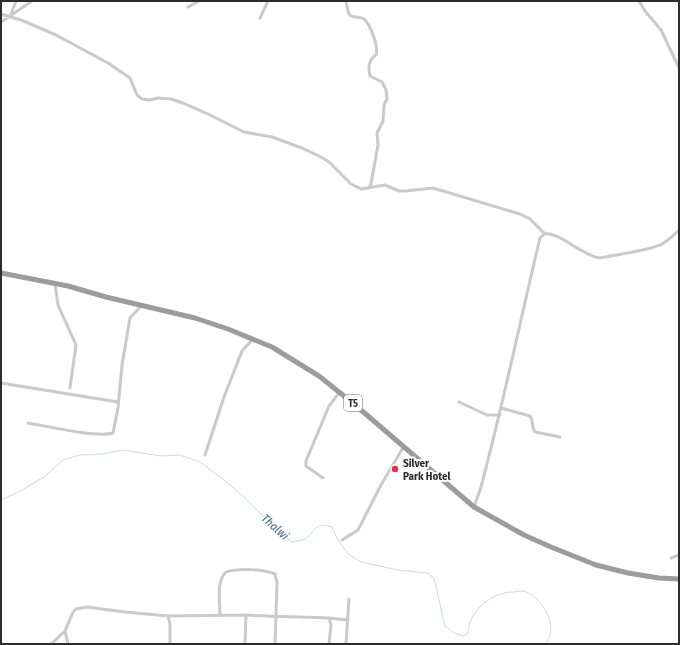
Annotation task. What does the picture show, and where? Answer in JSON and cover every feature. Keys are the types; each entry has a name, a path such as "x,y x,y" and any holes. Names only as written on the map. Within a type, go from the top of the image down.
{"highway":[{"name":"T5","path":"1,273 82,290 141,306 176,313 212,323 253,339 272,348 319,376 404,446 474,507 524,535 596,565 628,573 659,578 679,579"}],"street":[{"path":"9,16 16,1"},
{"path":"1,22 32,1"},
{"path":"188,7 199,1"},
{"path":"260,18 268,1"},
{"path":"346,1 349,13 352,16 362,18 366,21 375,40 378,51 370,61 369,72 370,76 382,82 386,90 387,99 384,105 383,121 378,133 378,145 371,184 368,188"},
{"path":"639,1 645,11 661,30 678,65"},
{"path":"1,14 21,20 56,35 108,63 130,78 137,95 142,99 171,99 210,115 244,132 272,137 294,145 329,162 357,188 362,189 386,185 398,191 433,188 520,214 530,219 545,234 555,236 577,249 600,258 657,246 672,237 679,230"},
{"path":"474,507 481,487 502,408 523,308 540,238 545,234"},
{"path":"55,284 58,305 76,345 70,388"},
{"path":"28,423 82,432 111,434 115,428 122,365 130,318 141,306"},
{"path":"205,455 231,377 242,351 253,339"},
{"path":"1,383 118,402"},
{"path":"323,478 306,466 306,461 329,406 339,393"},
{"path":"459,402 487,415 500,415"},
{"path":"502,408 530,416 535,432 560,437"},
{"path":"342,540 358,530 381,485 404,446"},
{"path":"671,558 679,555"},
{"path":"220,615 220,588 223,576 226,572 238,569 268,572 276,575 275,644"},
{"path":"346,644 349,599"},
{"path":"51,644 65,631 73,612 78,608 87,606 125,612 168,616 246,615 347,620"},
{"path":"245,644 246,615"},
{"path":"168,616 170,624 170,644"},
{"path":"329,618 331,625 329,644"},
{"path":"65,631 68,644"}],"waterway":[{"name":"Thalwi","path":"1,500 44,477 63,460 80,455 102,454 123,450 161,456 180,455 200,462 224,480 243,496 282,535 292,542 305,539 318,526 332,527 337,538 348,554 361,562 398,570 427,573 434,578 445,626 454,633 463,636 468,633 469,625 477,610 490,599 498,595 518,591 529,593 543,606 549,617 551,631 546,644"}],"place":[{"name":"Silver Park Hotel","path":"395,469"}]}
